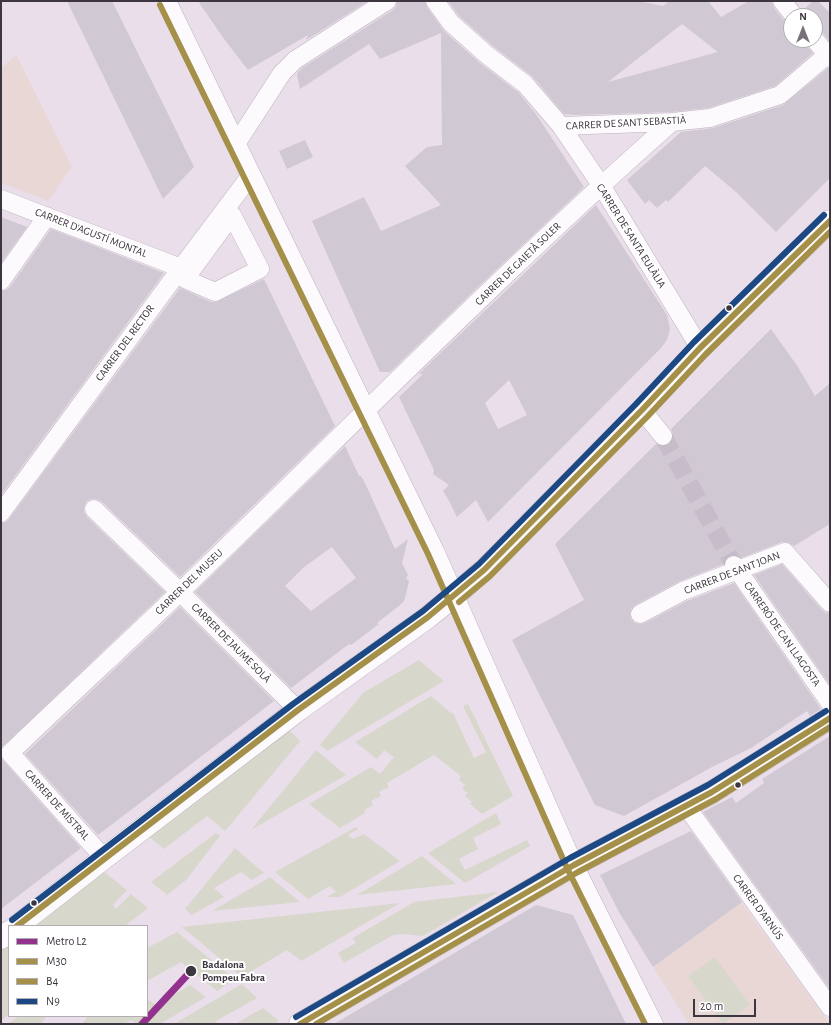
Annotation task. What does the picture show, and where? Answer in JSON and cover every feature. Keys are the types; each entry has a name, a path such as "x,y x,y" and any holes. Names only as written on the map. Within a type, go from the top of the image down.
{"main road":[{"path":"18,925 298,710 428,617 484,570 642,410 700,348 830,221"},
{"path":"301,1024 574,865 712,792 830,718"}],"street":[{"path":"167,1 435,551 574,865 654,1024"},
{"path":"236,144 282,73 295,60 387,1"},
{"name":"CARRER DE SANT SEBASTIÀ","path":"435,1 451,23 487,55 525,84 560,126 672,122 710,118 780,95 829,56"},
{"path":"822,48 829,56"},
{"name":"CARRER DE GAIETÀ SOLER","path":"366,409 601,180 672,122"},
{"name":"CARRER DE SANTA EULÀLIA","path":"560,126 601,180 700,348"},
{"name":"CARRER DEL RECTOR","path":"1,513 251,175"},
{"name":"CARRER D'AGUSTÍ MONTAL","path":"1,199 181,268"},
{"path":"1,281 47,216"},
{"name":"CARRER DEL MUSEU","path":"10,752 180,592 366,409"},
{"path":"642,410 663,436"},
{"name":"CARRER DE JAUME SOLÀ","path":"94,509 180,592 298,710"},
{"name":"CARRER DE SANT JOAN","path":"640,614 735,568 785,552 830,603"},
{"name":"CARRERÓ DE CAN LLAGOSTA","path":"735,568 830,703"},
{"name":"CARRER DE MISTRAL","path":"10,752 104,858"},
{"name":"CARRER D'ARNÚS","path":"686,806 830,1007"}],"shaded area":[{"path":"1,24 72,167 48,201 1,183 1,68 16,55"},
{"path":"419,660 444,681 327,751 320,745 363,693"},
{"path":"431,696 451,713 453,713 474,758 486,752 463,706 468,704 513,796 482,814 470,804 472,802 465,796 468,793 462,789 465,785 459,780 461,776 434,755 387,783 389,787 379,792 381,796 371,801 373,805 364,810 365,813 340,828 309,804 371,767 380,774 394,757 384,750 377,759 355,742"},
{"path":"288,729 300,741 225,831 207,816 164,849 148,836"},
{"path":"316,750 346,775 251,830"},
{"path":"496,813 501,824 473,838 478,849 459,859 465,870 527,840 530,846 465,883 428,853"},
{"path":"356,827 358,829 348,835 353,839 364,834 400,861 340,897 327,897 336,892 330,886 308,899 275,872"},
{"path":"216,833 220,836 186,880 167,895 151,882"},
{"path":"235,848 264,873 252,880 241,872 214,888 224,897 192,915 185,909"},
{"path":"422,856 456,884 357,895"},
{"path":"103,871 127,890 113,905 116,909 131,894 148,908 126,925 32,925"},
{"path":"270,877 300,902 212,911"},
{"path":"498,892 423,936 403,934 393,935 344,963 338,953 356,943 353,938 414,902"},
{"path":"741,902 830,1024 689,1024 653,967"},
{"path":"400,903 301,961 287,950 242,977 182,927"},
{"path":"177,932 235,979 217,991 181,962 148,980 148,947"},
{"path":"8,944 8,1015 1,1021 1,949"},
{"path":"715,957 750,1005 723,1024 688,976"},
{"path":"242,984 257,998 216,1021 217,1024 174,1024"},
{"path":"190,985 206,997 160,1024 137,1024 131,1020 124,1024 82,1024 87,1017 148,1017 148,1000 156,1005"},
{"path":"263,1008 279,1021 274,1024 235,1024"},
{"path":"18,1017 46,1017 40,1024 8,1024"}],"building":[{"path":"67,1 112,1 194,167 163,199"},
{"path":"198,1 368,1 306,40 308,35 248,70 224,39"},
{"path":"397,1 425,1 427,7 444,31 480,63 518,92 536,114 584,187 390,372 380,372 312,221 364,197 381,231 441,205 405,166 427,147 442,145 441,33 380,59 369,44 300,89 297,75 302,68 393,10"},
{"path":"448,1 638,1 663,6 669,1 708,1 721,17 749,1 772,1 774,8 783,19 783,48 809,48 813,53 775,86 708,108 671,112 575,115 564,114 533,77 494,47 459,16","holes":["682,24 718,52 608,82"]},
{"path":"813,1 818,1 830,13 830,42 823,33 823,8 805,8"},
{"path":"828,68 830,68 830,178 776,232 735,191 705,166 668,202 666,200 657,208 649,200 645,204 627,180 681,132 713,128 783,105"},
{"path":"305,140 313,157 287,169 279,151"},
{"path":"596,205 667,315 670,329 667,340 661,348 488,522 476,500 457,517 443,491 449,485 433,474 434,470 399,397 423,374 419,374","holes":["509,380 527,415 498,429 485,403"]},
{"path":"1,217 27,227 1,263"},
{"path":"51,229 164,273 1,495 1,291 10,287"},
{"path":"264,279 335,426 180,577 101,501 91,499 87,501 84,507 84,512 87,517 165,592 1,748 1,523 6,522 9,519 180,288 211,302 216,302"},
{"path":"771,329 798,367 815,396 830,383 830,524 794,546 788,542 782,542 741,558 734,555 728,556 724,564 678,582 635,605 631,609 630,614 631,619 635,623 645,623 687,601 734,583 821,709 810,716 807,711 751,748 712,767 624,816 595,805 512,640 584,600 555,544 656,444 664,446 670,444 673,440 671,429"},
{"path":"345,446 359,476 361,476 365,483 395,549 408,539 402,563 408,575 406,578 409,581 404,601 377,623 379,624 351,645 349,644 291,688 195,592","holes":["332,547 356,578 311,611 285,586 304,567"]},
{"path":"782,564 822,610 826,613 830,613 830,685 754,575"},
{"path":"180,607 274,701 98,835 25,754"},
{"path":"830,736 830,989 703,812 732,797 736,803 764,783 762,779"},
{"path":"1,758 81,848 1,909"},
{"path":"691,831 742,902 653,967 619,912 600,875"},
{"path":"536,905 573,915 626,1024 334,1024"}],"tunnel":[{"path":"663,436 734,565"}],"metro line":[{"name":"L2","path":"142,1024 191,971"}],"transit line":[{"name":"B4","path":"160,5 428,554 567,868 645,1024"},
{"name":"N9","path":"12,920 293,704 423,611 479,564 636,404 694,342 824,215"},
{"name":"M30","path":"18,925 298,710 428,617 484,570 642,410 700,348 830,221"},
{"name":"B4","path":"459,602 490,576 648,416 706,354 830,232"},
{"name":"N9","path":"296,1017 570,858 708,785 826,711"},
{"name":"M30","path":"300,1024 574,865 712,792 830,718"},
{"name":"B4","path":"316,1024 578,872 716,799 830,727"}],"place":[{"name":"Badalona Pompeu Fabra","path":"191,971"}]}
